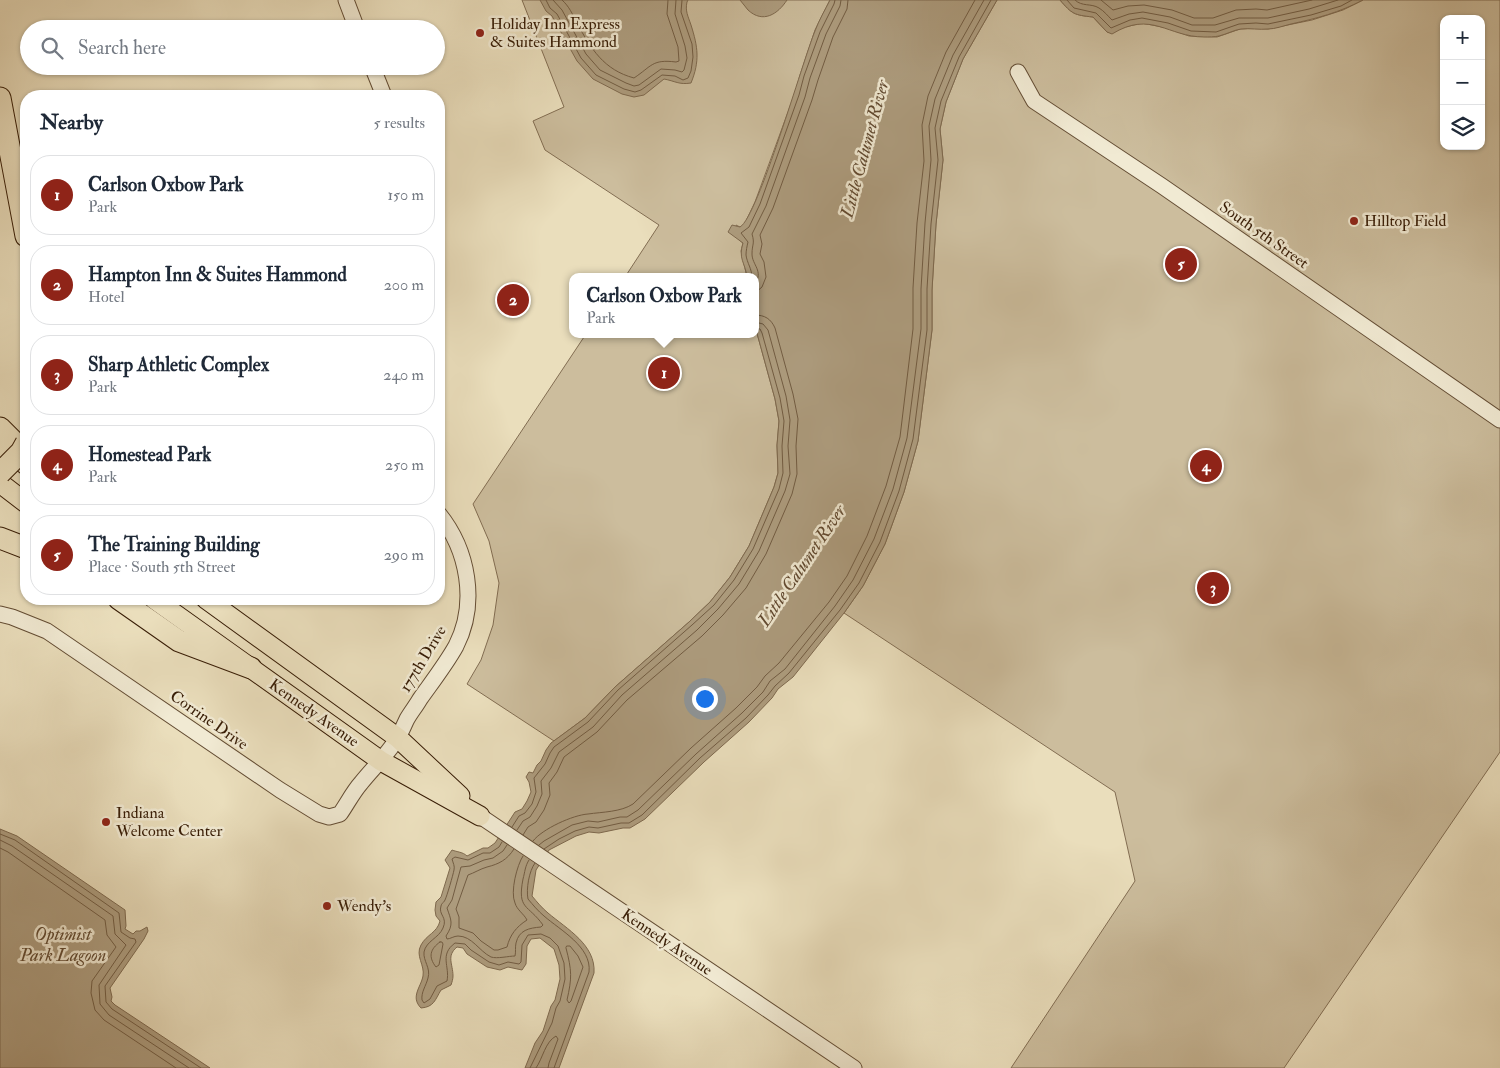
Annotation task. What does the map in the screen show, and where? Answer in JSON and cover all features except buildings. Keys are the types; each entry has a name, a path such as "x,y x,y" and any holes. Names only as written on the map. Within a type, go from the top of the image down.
{"highway":[{"path":"0,98 20,204"},
{"path":"0,428 20,448"},
{"path":"0,473 20,453"},
{"path":"0,538 20,546"},
{"path":"0,547 20,548"},
{"path":"128,605 179,641 251,668"}],"main road":[{"path":"0,445 20,460"},
{"path":"0,483 20,498"},
{"name":"Kennedy Avenue","path":"162,605 381,761 480,816"},
{"name":"Kennedy Avenue","path":"214,605 398,738 480,816"}],"street":[{"path":"346,0 354,20"},
{"name":"South 5th Street","path":"1018,72 1034,101 1162,186 1500,420"},
{"path":"376,75 382,90"},
{"name":"177th Drive","path":"381,761 398,738 407,719 456,645 463,626 467,608 468,587 465,566 459,545 445,521"},
{"name":"Corrine Drive","path":"0,614 47,631 280,790 319,814 329,817 340,814 359,785 381,761"},
{"name":"Kennedy Avenue","path":"480,816 854,1068"}],"shaded area":[{"path":"522,0 830,0 815,30 795,93 755,202 744,225 740,227 736,225 739,240 743,243 741,251 746,273 628,273 659,225 545,150 533,121 564,107"},
{"path":"997,0 1060,0 1071,11 1093,17 1107,32 1112,33 1121,28 1142,23 1167,28 1189,36 1217,37 1240,29 1268,29 1312,20 1343,10 1363,0 1500,0 1500,752 1284,1068 1011,1068 1135,881 1115,792 844,613 863,586 885,544 904,492 918,441 932,330 932,290 936,224 943,160 940,129 946,102 963,59"},
{"path":"583,338 758,338 779,421 777,446 778,473 749,546 730,577 710,602 615,687 585,718 554,741 467,684 481,660 493,625 499,583 489,541 473,504"}],"water":[{"path":"540,0 688,0 686,5 687,11 697,54 696,68 691,83 680,83 664,79 644,95 634,97 622,94 593,79 577,61 552,16 546,11"},
{"path":"740,0 787,0 775,13 765,17 748,10"},
{"name":"Little Calumet River","path":"830,0 997,0 963,59 946,102 940,129 943,160 936,224 932,290 932,330 918,441 904,492 885,544 863,586 793,677 778,689 749,722 645,819 630,828 599,833 589,832 576,836 549,850 536,870 532,896 546,911 579,938 590,954 594,973 559,1068 525,1068 535,1043 543,1031 551,1006 555,1000 560,979 559,965 554,949 540,938 531,939 527,946 526,964 522,970 508,967 500,970 487,967 467,954 463,948 457,947 451,957 453,976 451,985 441,990 431,1005 421,1008 416,1000 423,976 419,949 423,941 439,925 440,921 436,916 435,910 436,902 441,897 450,868 445,860 452,850 467,856 483,848 488,848 495,843 515,812 522,809 527,801 531,792 526,777 529,772 533,773 551,743 585,718 615,687 710,602 730,577 749,546 778,473 777,445 779,421 758,338 759,273 746,273 742,257 743,243 728,232 732,225 740,227 748,217 758,196 820,19"},
{"path":"1060,0 1363,0 1328,15 1276,28 1241,29 1219,36 1204,37 1191,36 1149,24 1126,27 1112,34 1107,32 1093,17 1074,13"},
{"name":"Optimist Park Lagoon","path":"0,829 17,836 125,910 125,929 133,934 147,927 148,931 144,939 110,988 111,1001 210,1068 0,1068"}],"place":[{"name":"Holiday Inn Express & Suites Hammond","path":"480,33"},
{"name":"Hilltop Field","path":"1354,221"},
{"name":"The Training Building","path":"1181,264"},
{"name":"Hampton Inn & Suites Hammond","path":"513,300"},
{"name":"Carlson Oxbow Park","path":"664,373"},
{"name":"Homestead Park","path":"1206,466"},
{"name":"Sharp Athletic Complex","path":"1213,588"},
{"name":"Indiana Welcome Center","path":"106,822"},
{"name":"Wendy's","path":"327,906"}]}
